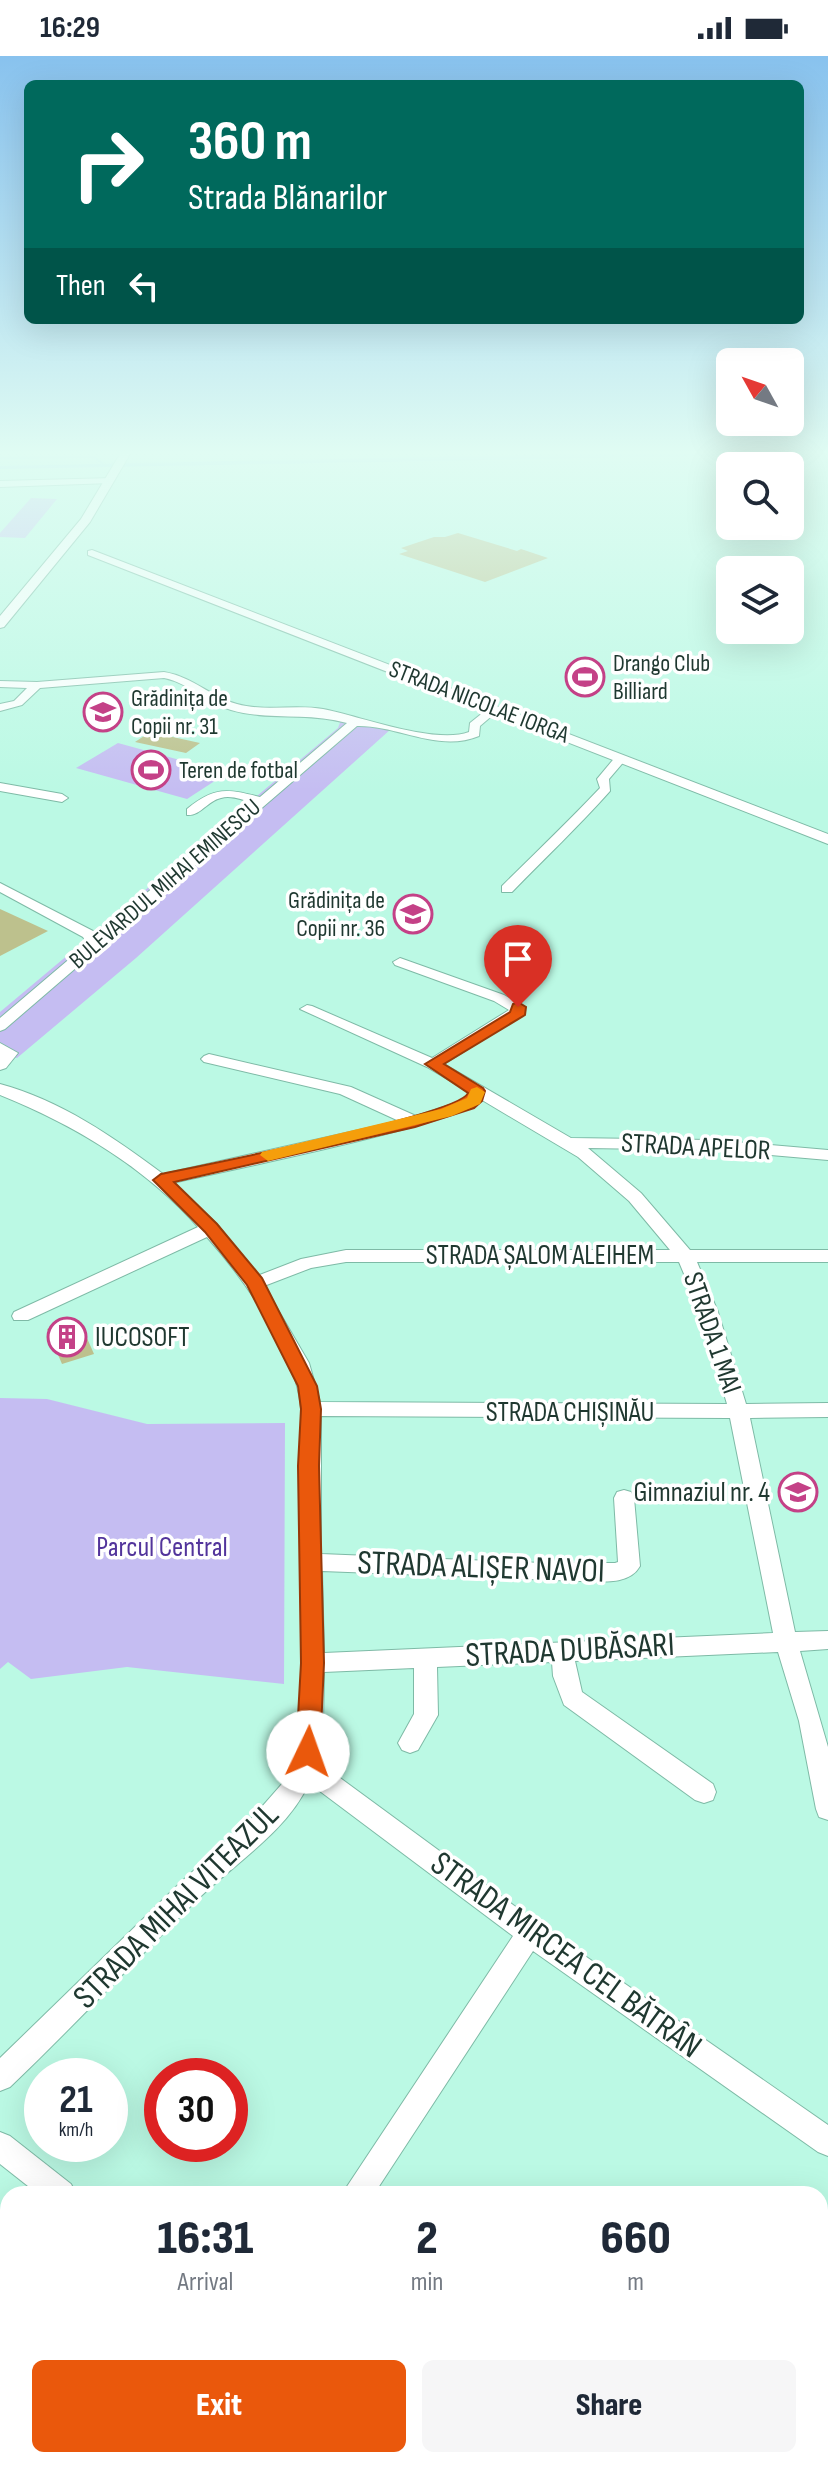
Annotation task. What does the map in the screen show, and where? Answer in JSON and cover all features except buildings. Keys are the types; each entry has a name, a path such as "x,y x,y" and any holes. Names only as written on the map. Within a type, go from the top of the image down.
{"main road":[{"path":"0,624 52,567"},
{"name":"STRADA NICOLAE IORGA","path":"127,567 828,839"}],"street":[{"path":"0,684 37,685 164,675 181,678 232,707 249,711 321,712 448,739 467,739 475,734 474,725 494,709"},
{"path":"0,708 18,703 37,685"},
{"name":"BULEVARDUL MIHAI EMINESCU","path":"0,1026 357,722"},
{"path":"507,889 549,846 560,839 606,788 603,779 621,758"},
{"path":"0,787 62,798"},
{"path":"191,812 208,796 219,792 262,801"},
{"path":"0,887 88,934 94,944"},
{"path":"400,962 499,998 520,1010 433,1064"},
{"name":"STRADA 1 MAI","path":"307,1009 433,1064 598,1164 635,1197 683,1254 709,1312 739,1412 786,1641 811,1721 828,1809"},
{"path":"0,1048 10,1053 0,1065"},
{"path":"209,1059 345,1090 415,1122"},
{"name":"STRADA MIHAI VITEAZUL","path":"0,1089 69,1120 161,1180 211,1228 255,1283 308,1386 311,1409 313,1663 305,1766 298,1783 0,2077"},
{"path":"161,1180 415,1122 474,1101 477,1091"},
{"name":"STRADA APELOR","path":"565,1143 711,1145 828,1155"},
{"path":"21,1316 211,1228"},
{"name":"STRADA ȘALOM ALEIHEM","path":"255,1283 307,1263 346,1256 828,1256"},
{"name":"STRADA CHIȘINĂU","path":"311,1409 828,1410"},
{"name":"STRADA ALIȘER NAVOI","path":"311,1562 366,1562 443,1569 619,1572 629,1566 624,1498"},
{"name":"STRADA DUBĂSARI","path":"313,1663 828,1640"},
{"path":"562,1650 572,1698 704,1792"},
{"path":"410,1743 426,1715 425,1657"},
{"name":"STRADA MIRCEA CEL BĂTRÂN","path":"305,1766 530,1933 828,2142"},
{"path":"362,2186 530,1933"},
{"path":"0,2146 51,2186"}],"green space":[{"path":"341,720 391,729 136,958 17,1058 0,1054 0,1012 338,728"},
{"name":"Teren de fotbal","path":"118,743 227,773 187,799 76,768"},
{"name":"Parcul Central","path":"0,1398 47,1399 147,1424 285,1423 284,1684 127,1667 31,1679 8,1662 0,1669"}],"slow traffic":[{"path":"268,1155 446,1113 474,1101 477,1092"}],"place":[{"name":"Drango Club Billiard","path":"585,677"},
{"name":"Grădinița de Copii nr. 31","path":"103,712"},
{"name":"Teren de fotbal","path":"151,770"},
{"name":"Grădinița de Copii nr. 36","path":"413,914"},
{"name":"IUCOSOFT","path":"67,1337"},
{"name":"Gimnaziul nr. 4","path":"798,1492"}],"route":[{"path":"308,1752 313,1663 309,1466 311,1409 308,1386 255,1283 211,1228 161,1180 415,1122 468,1104 474,1101 477,1091 433,1064 515,1015 520,1010 518,1007"}]}
